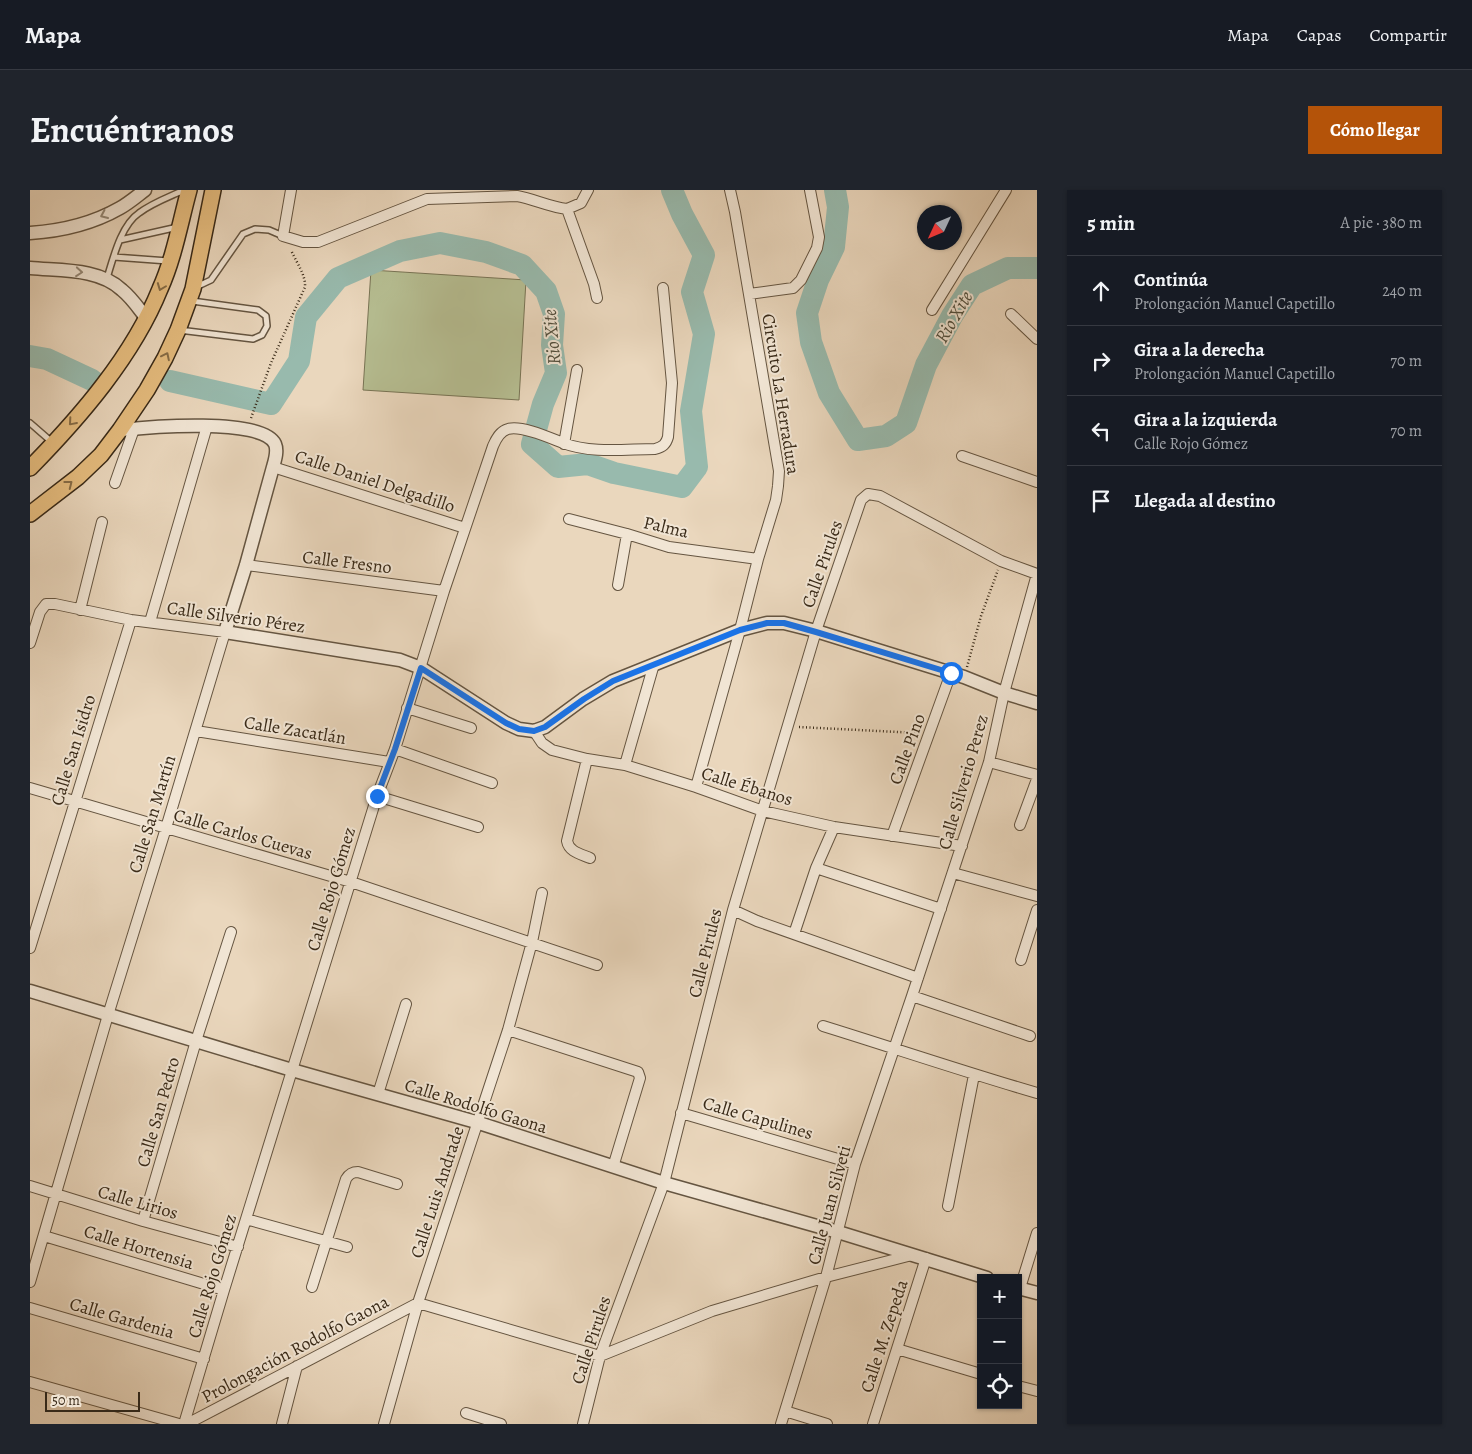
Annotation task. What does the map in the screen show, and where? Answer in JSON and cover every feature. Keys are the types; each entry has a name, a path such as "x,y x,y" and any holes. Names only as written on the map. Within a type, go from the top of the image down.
{"main road":[{"path":"32,462 54,443 94,396 121,360 146,320 161,288 170,262 189,190"},
{"path":"30,514 78,476 127,429 165,358 191,295 213,190"}],"street":[{"path":"30,233 50,232 84,224 120,208 145,190"},
{"path":"291,190 283,236 303,242 318,242 427,199 517,196 567,210 581,203 588,190"},
{"name":"Circuito La Herradura","path":"696,787 776,500 779,471 736,212 730,190"},
{"name":"Circuito La Herradura","path":"749,294 793,288 802,280 817,248 819,237 810,190"},
{"path":"932,310 1006,190"},
{"path":"567,210 594,284 597,298"},
{"path":"30,268 88,273 107,279 121,288 146,320"},
{"name":"Calle Rojo Gómez","path":"185,1424 224,1290 377,796 395,749 444,591 492,446 498,435 507,429 521,429 576,448 603,450 656,449 662,447 668,437 672,383 664,288"},
{"path":"1011,314 1037,339"},
{"path":"564,444 577,370"},
{"path":"150,622 207,426"},
{"name":"Calle Daniel Delgadillo","path":"127,429 232,427 248,429 268,437 275,444"},
{"path":"115,483 127,429"},
{"name":"Calle San Martín","path":"30,1282 108,1014 246,565 273,467 276,452 275,444"},
{"path":"962,456 1037,482"},
{"name":"Calle Daniel Delgadillo","path":"273,467 465,528"},
{"name":"Calle Pirules","path":"583,1424 600,1356 664,1183 733,910 816,632 861,500 868,494 880,496 1001,561"},
{"name":"Palma","path":"569,519 669,547 758,559"},
{"path":"80,610 102,522"},
{"path":"618,585 627,534"},
{"path":"1001,561 1037,574"},
{"name":"Calle Fresno","path":"246,565 444,591"},
{"name":"Calle Silverio Perez","path":"912,996 990,762 1004,693 1037,574"},
{"name":"Calle Silverio Pérez","path":"30,643 40,612 46,604 55,604 131,620 225,632 400,660 421,668 506,723 519,729 534,731"},
{"name":"Calle San Isidro","path":"30,948 131,620"},
{"path":"534,731 545,727 613,681 740,630 767,623 784,623 816,632 964,677 1004,693 1037,703"},
{"path":"625,765 654,664"},
{"name":"Calle Pino","path":"892,836 951,673"},
{"path":"407,708 470,728"},
{"name":"Calle Zacatlán","path":"196,731 390,762"},
{"name":"Calle Ébanos","path":"534,731 542,743 552,750 587,759 625,765 696,787 762,811 834,828 962,846"},
{"path":"395,749 492,783"},
{"path":"587,759 567,841 568,846 572,850 590,858"},
{"path":"990,762 1037,775"},
{"path":"1020,825 1037,779"},
{"name":"Calle Carlos Cuevas","path":"30,788 351,882 597,964"},
{"path":"377,796 478,827"},
{"path":"794,934 816,868 834,828"},
{"path":"816,868 941,909"},
{"path":"953,873 1037,896"},
{"name":"Calle Luis Andrade","path":"384,1424 418,1302 508,1030 532,942 542,893"},
{"path":"733,910 757,921 918,978"},
{"path":"1021,960 1037,910"},
{"name":"Calle San Pedro","path":"143,1221 196,1041 231,932"},
{"name":"Calle Rodolfo Gaona","path":"30,991 292,1070 476,1122 664,1183 838,1232 977,1275"},
{"path":"912,996 1030,1036"},
{"name":"Calle Juan Silveti","path":"781,1424 826,1277 855,1164 912,996"},
{"path":"378,1094 406,1004"},
{"path":"823,1026 974,1075 1037,1093"},
{"path":"508,1030 638,1072 640,1078 612,1167"},
{"path":"948,1206 974,1075"},
{"name":"Calle Capulines","path":"681,1113 855,1164"},
{"path":"312,1287 346,1178 349,1174 358,1172 397,1184"},
{"name":"Calle Lirios","path":"30,1186 143,1221 238,1247"},
{"path":"246,1219 347,1248"},
{"path":"1022,1279 1037,1233"},
{"name":"Calle Hortensia","path":"44,1236 224,1290"},
{"name":"Calle Rodolfo Gaona","path":"600,1356 712,1311 826,1277 912,1255"},
{"name":"Calle M. Zepeda","path":"873,1424 926,1258"},
{"path":"1022,1289 1037,1293"},
{"path":"418,1302 600,1356"},
{"name":"Prolongación Rodolfo Gaona","path":"185,1424 418,1302"},
{"name":"Calle Gardenia","path":"30,1308 204,1359"},
{"path":"897,1349 977,1373"},
{"path":"282,1424 296,1366"},
{"path":"30,1382 179,1424"},
{"path":"1022,1387 1037,1392"},
{"path":"785,1411 828,1424"},
{"path":"466,1413 500,1424"}],"lane":[{"path":"107,279 120,240 129,223 138,213 184,190"},
{"path":"120,240 179,226"},
{"path":"191,295 211,280 243,234 255,229 268,230 283,236"},
{"path":"114,257 170,262"},
{"path":"178,330 252,338 262,335 268,326 266,316 258,310 191,295"},
{"path":"30,423 54,443"}],"path":[{"path":"251,419 271,363 305,287 306,281 283,236"},
{"path":"964,677 981,616 1001,561"},
{"path":"788,727 930,734"}],"green space":[{"path":"371,270 526,280 519,400 363,390"}],"waterway":[{"name":"Rio Xite","path":"170,381 271,404 299,361 306,317 338,278 400,251 440,243 486,252 522,265 546,291 554,314 552,345 556,373 543,404 532,444 558,467 588,464 614,473 682,487 697,467 691,411 704,334 692,292 704,255 682,214 672,190"},
{"name":"Rio Xite","path":"835,190 838,207 834,247 818,280 807,313 811,342 829,393 858,440 886,436 906,423 926,365 952,316 972,285 1008,268 1037,268"},
{"name":"Rio Xite","path":"30,356 47,359 92,380"}],"route":[{"path":"377,796 395,749 421,668 506,723 519,729 534,731 545,727 613,681 740,630 767,623 784,623 951,673"}]}
